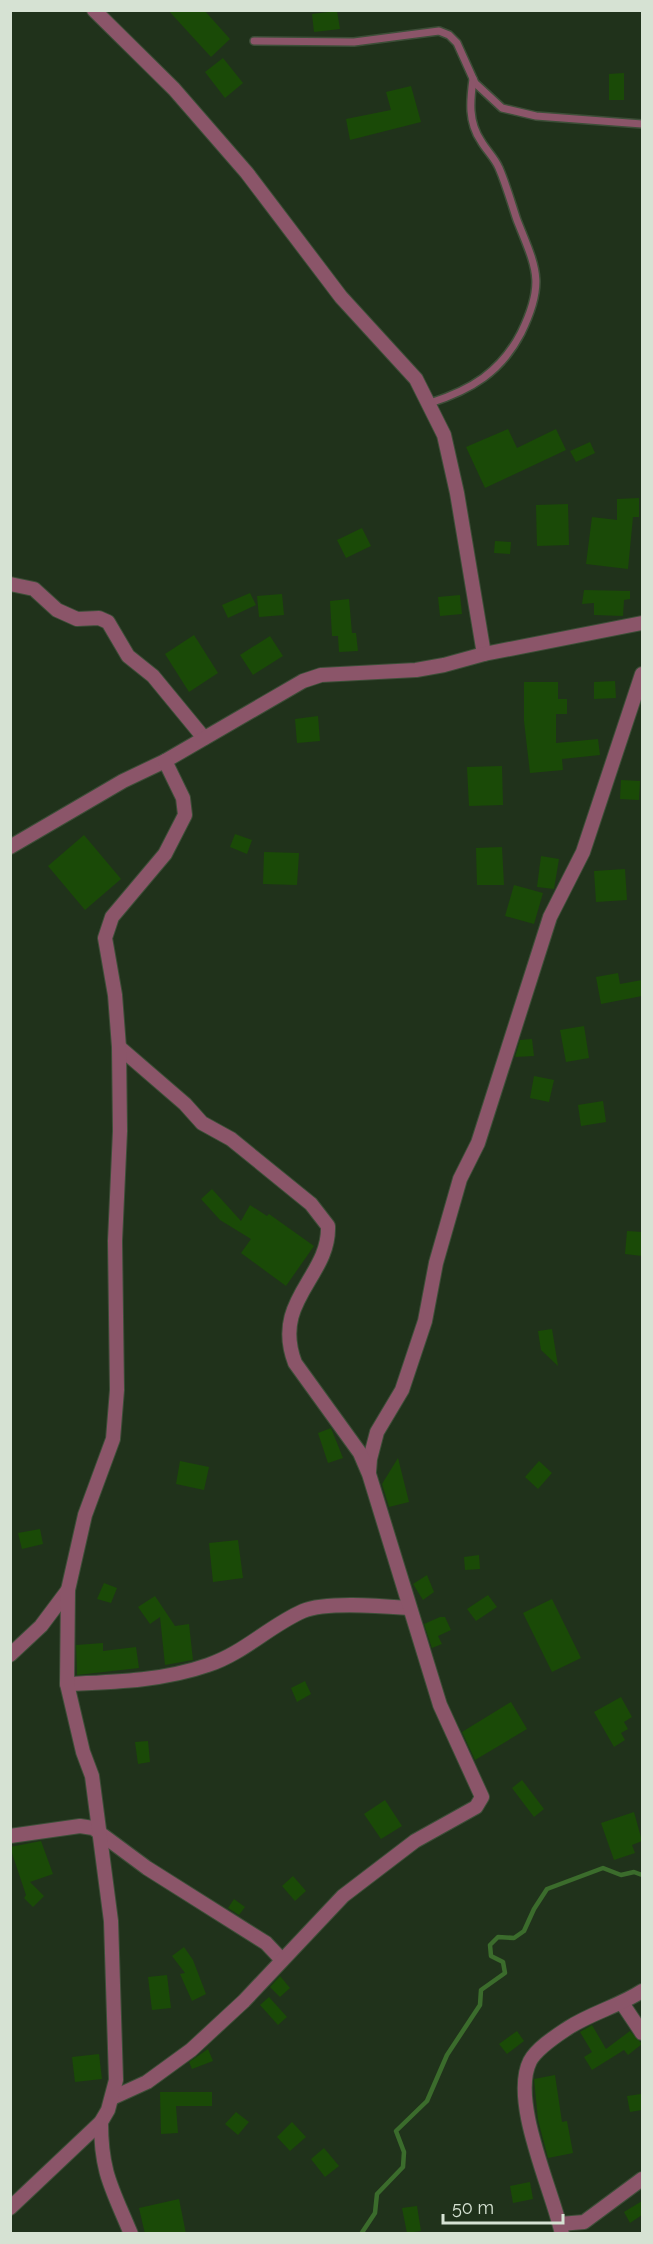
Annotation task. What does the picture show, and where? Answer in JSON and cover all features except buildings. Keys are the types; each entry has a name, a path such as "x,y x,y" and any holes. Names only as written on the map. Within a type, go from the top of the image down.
{"street":[{"path":"94,10 174,89 247,173 341,297 416,379 444,435 458,494 484,654"},
{"path":"10,584 34,589 57,610 77,619 99,618 108,622 128,656 153,676 204,738"},
{"path":"10,847 123,781 165,761 275,696 321,675 416,670 484,654 642,623"},
{"path":"369,1474 370,1459 377,1432 402,1390 425,1321 436,1263 460,1179 478,1143 550,917 583,852 642,674"},
{"path":"10,2208 101,2122 112,2098 116,2080 111,1921 92,1776 83,1752 67,1684 68,1590 85,1515 112,1439 117,1390 115,1222 120,1131 119,1047 115,995 105,946 106,927 165,854 185,815 183,798 165,761"},
{"path":"112,2098 147,2082 190,2050 244,2001 343,1896 415,1841 480,1803 480,1790 440,1705 408,1608 369,1474 360,1453 295,1363 290,1346 293,1309 325,1250 329,1240 328,1226 311,1204 231,1139 202,1124 185,1104 119,1047"},
{"path":"10,1654 41,1626 68,1590"},
{"path":"67,1684 147,1680 207,1666 235,1655 306,1610 347,1606 408,1608"},
{"path":"10,1836 80,1826 101,1831 107,1840 139,1863 266,1943 282,1960"},
{"path":"642,1991 571,2027 549,2042 531,2059 524,2078 524,2102 561,2229 584,2223 642,2179"},
{"path":"622,2003 642,2032"},
{"path":"101,2122 101,2149 105,2173 112,2196 131,2234"}],"lane":[{"path":"254,41 354,42 439,31 449,35 457,43 473,78 482,91 507,111 642,124"},
{"path":"430,403 478,383 499,367 512,350 524,327 536,288 535,262 498,166 479,139 472,122 473,78"}],"waterway":[{"path":"361,2234 375,2213 377,2194 403,2167 404,2152 396,2131 427,2101 447,2055 480,2005 481,1990 505,1973 503,1962 491,1956 490,1945 498,1937 514,1938 524,1931 547,1889 603,1868 621,1875 634,1872 642,1875"}]}
